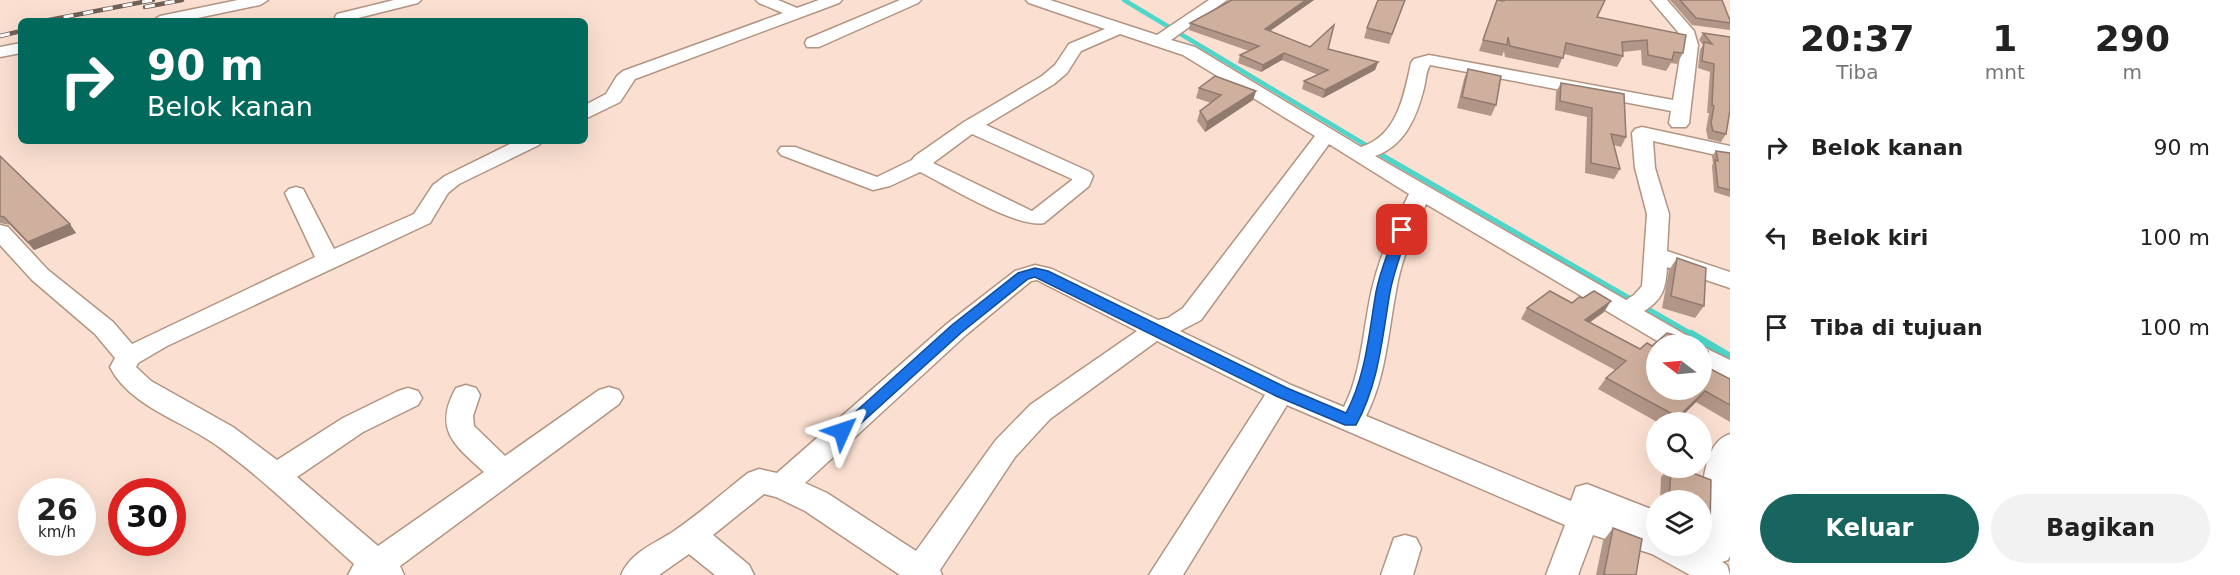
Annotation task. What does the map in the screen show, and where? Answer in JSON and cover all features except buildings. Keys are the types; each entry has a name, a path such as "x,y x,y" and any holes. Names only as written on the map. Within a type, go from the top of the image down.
{"street":[{"path":"174,18 260,0"},
{"path":"343,16 413,0"},
{"path":"764,0 798,14"},
{"path":"588,111 613,98 623,80 629,75 834,0"},
{"path":"813,43 913,0"},
{"path":"1034,0 1120,28 1169,33 1188,51 1327,133 1370,151 1421,192 1665,334"},
{"path":"1169,33 1219,0"},
{"path":"1659,0 1690,36 1678,131 1681,140"},
{"path":"871,3 890,10"},
{"path":"788,151 873,184 883,182 922,163 925,157 971,126 1048,80 1061,69 1075,48 1120,28"},
{"path":"1686,31 1708,34"},
{"path":"0,52 18,49"},
{"path":"1370,151 1406,115 1415,93 1420,63 1429,60 1681,106"},
{"path":"922,163 1031,218 1036,218 1083,181 1083,176 971,126"},
{"path":"637,575 658,556 685,540 731,501 759,481 782,486 816,502 923,573 1005,449 1040,412 1097,374 1156,329 1176,324 1192,314 1327,133"},
{"path":"1626,311 1649,296 1654,287 1658,214 1645,168 1642,133 1730,152"},
{"path":"526,144 452,180 440,189 422,218 158,340 129,357 123,367 126,376 147,392 176,406 233,442 377,572 503,472 609,397"},
{"path":"1350,421 1363,396 1378,330 1384,290 1396,245 1421,192"},
{"path":"297,193 328,260"},
{"path":"0,232 40,274 104,328 129,357"},
{"path":"1655,255 1730,280"},
{"path":"782,486 957,329 1023,276 1035,272 1044,274 1281,392 1583,519 1646,540"},
{"path":"1712,361 1730,372"},
{"path":"1165,575 1281,392"},
{"path":"466,395 459,414 459,426 465,435 503,472"},
{"path":"274,477 353,425 408,398"},
{"path":"1701,556 1716,557 1719,463 1730,445"},
{"path":"1562,575 1583,519 1587,496 1646,520"},
{"path":"685,540 699,542 738,575"}],"waterway":[{"path":"1124,0 1369,147"},
{"path":"1366,146 1691,334"},
{"path":"1712,346 1730,357"}],"railway":[{"path":"60,18 153,0"},
{"path":"145,7 182,0"},
{"path":"0,36 18,32"}],"route":[{"path":"842,431 957,329 1023,276 1035,272 1044,274 1281,392 1350,421 1363,396 1378,330 1384,290 1402,230"}]}
